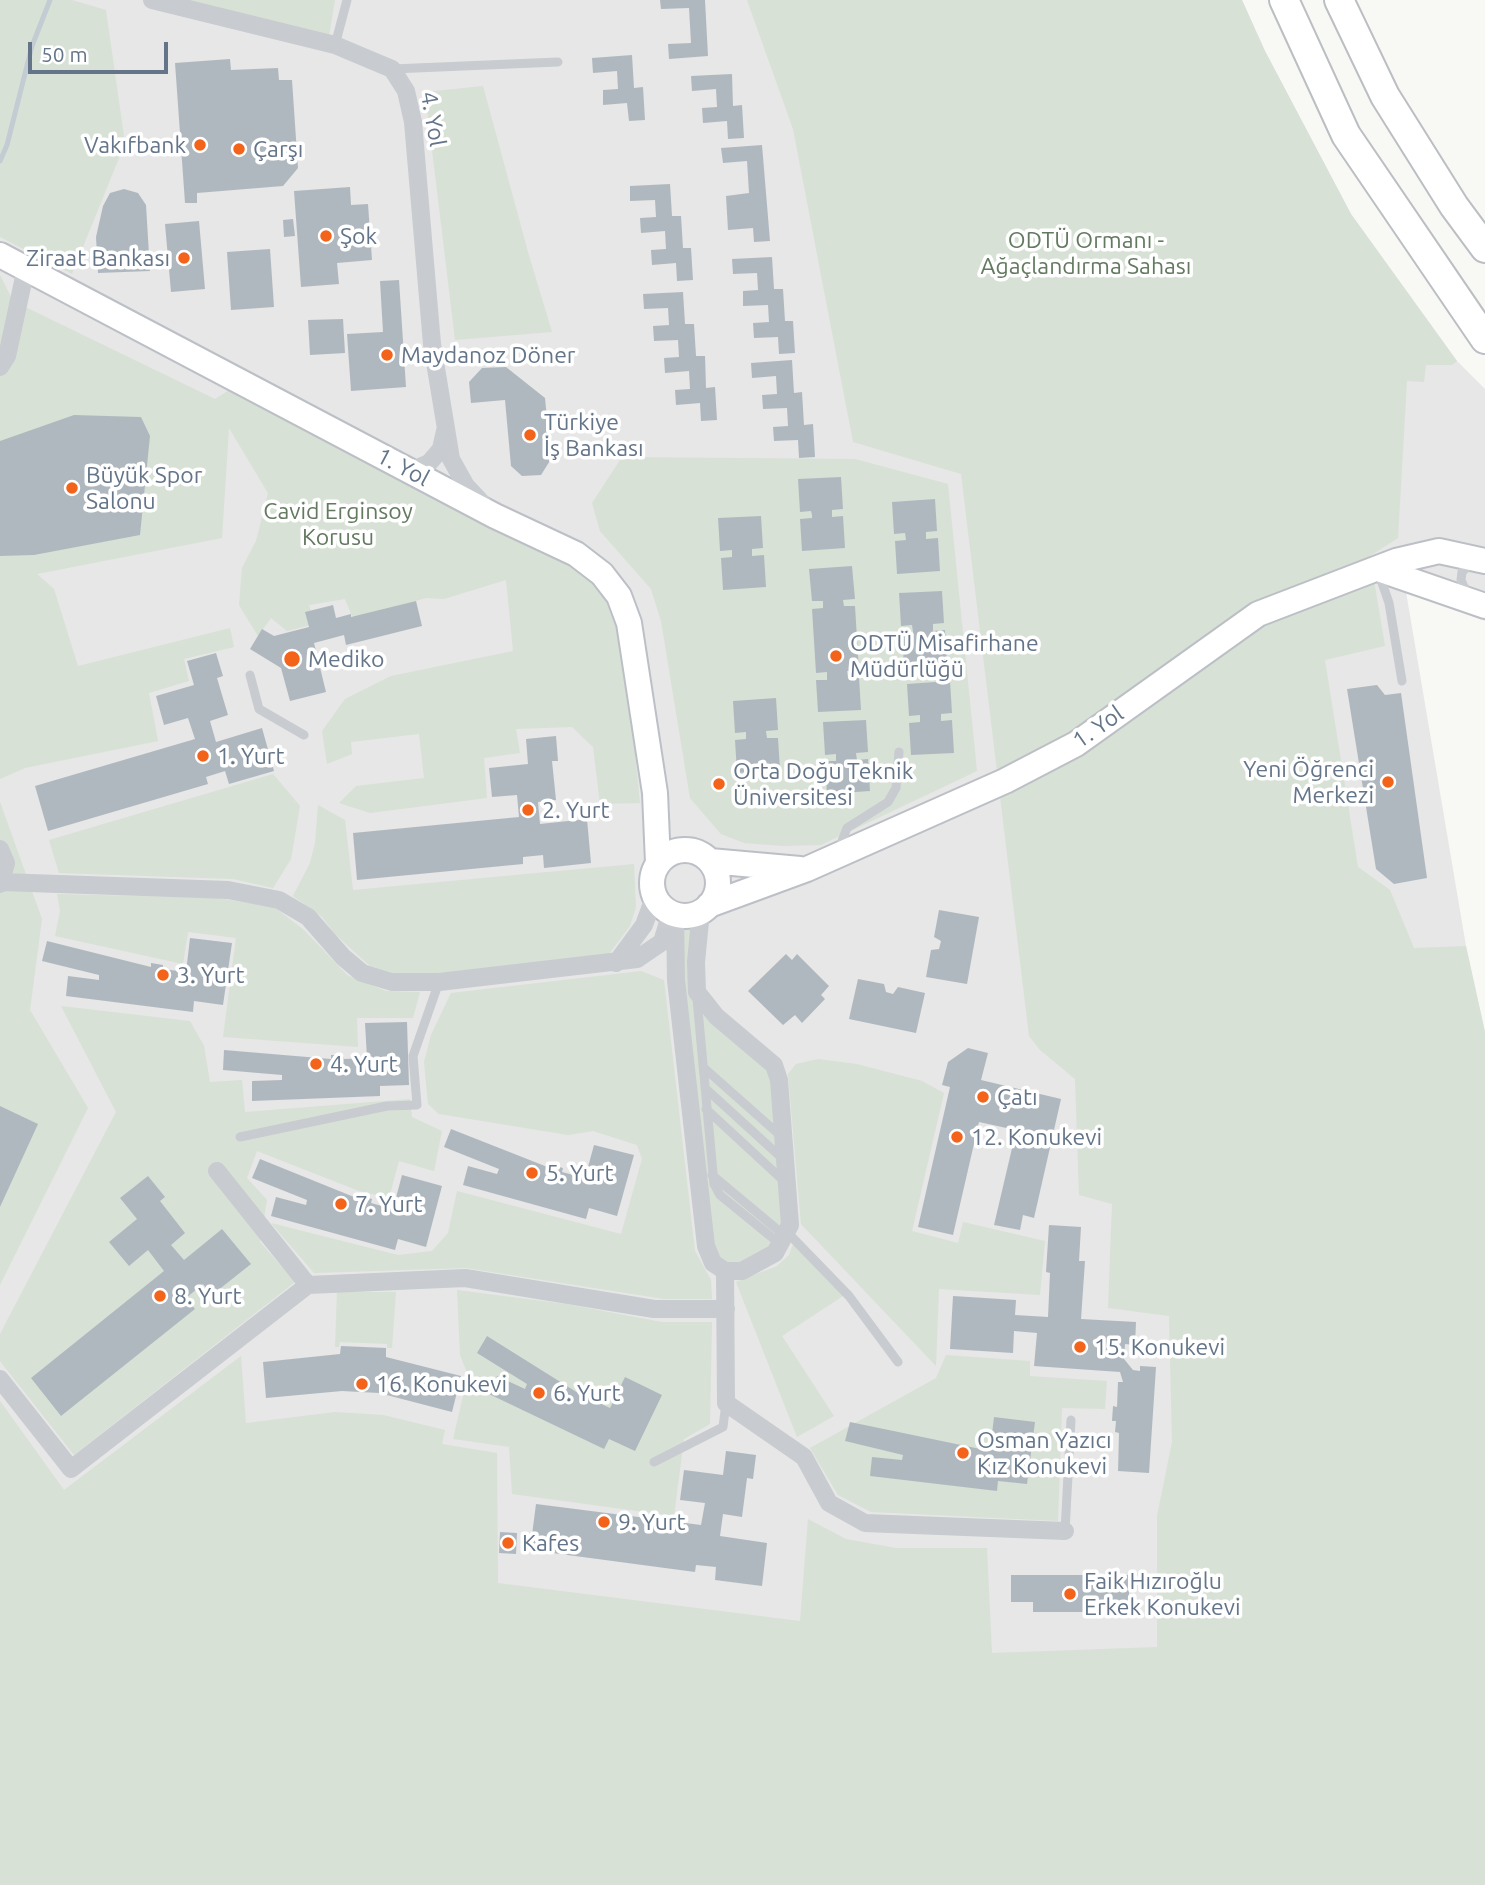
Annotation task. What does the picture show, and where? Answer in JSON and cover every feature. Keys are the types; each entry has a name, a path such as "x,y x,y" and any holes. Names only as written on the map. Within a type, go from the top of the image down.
{"main road":[{"path":"1284,0 1346,135 1485,339"},
{"path":"1339,0 1385,96 1454,206 1485,248"}],"street":[{"name":"4. Yol","path":"152,0 334,46 392,69 406,91 413,122 425,282 451,459 466,486 495,516"},
{"name":"1. Yol","path":"0,255 495,516 576,554 602,574 618,596 629,624 655,793 658,863"},
{"path":"0,367 6,356 26,268"},
{"path":"411,471 429,463 441,449 445,428"},
{"name":"1. Yol","path":"705,908 842,854 1004,781 1076,744 1258,614 1334,582 1439,551 1477,563"},
{"path":"1387,565 1485,606"},
{"path":"655,793 688,850 710,861 807,869"},
{"path":"0,849 6,863 1,883 228,890 279,900 307,917 343,957 362,973 392,982 439,982 616,963 644,925 667,907"},
{"path":"688,850 666,855 658,863 652,884 667,907 696,1181 706,1246 713,1263 725,1271 742,1271 760,1263 785,1238 790,1225 779,1080 774,1065 716,1016 697,992 696,962 705,908 718,888 715,869 710,861"},
{"path":"667,907 694,914 705,908"},
{"path":"217,1171 308,1285"},
{"path":"725,1271 726,1403 804,1457 829,1503 865,1523 1065,1531"},
{"path":"0,1379 71,1469 308,1285 465,1278 654,1309 726,1309"}],"lane":[{"path":"334,46 347,0"},
{"path":"392,69 558,62"},
{"path":"1387,565 1438,541 1485,550"},
{"path":"1465,589 1461,580 1462,572 1477,563 1485,570"},
{"path":"1387,565 1485,594"},
{"path":"1387,565 1389,603 1402,681"},
{"path":"250,675 259,709 304,735"},
{"path":"842,854 842,841 847,828 888,802 896,788 898,751"},
{"path":"240,1137 387,1106 417,1105 413,1056 439,982"},
{"path":"697,992 712,1175 720,1195 785,1238 849,1296 898,1362"},
{"path":"703,1067 783,1138"},
{"path":"705,1088 785,1161"},
{"path":"706,1109 786,1184"},
{"path":"654,1462 723,1427 726,1403"},
{"path":"1065,1531 1071,1420"}],"shaded area":[{"name":"Orta Doğu Teknik Üniversitesi","path":"0,0 1242,0 1265,51 1351,214 1457,361 1485,389 1485,621 1406,592 1466,946 1485,1032 1485,1885 0,1885"}],"green space":[{"path":"0,0 72,0 106,10 125,143 72,274 0,237"},
{"path":"185,0 335,0 329,36"},
{"name":"ODTÜ Ormanı - Ağaçlandırma Sahası","path":"747,0 1242,0 1265,51 1351,214 1457,361 1452,365 1426,365 1424,382 1407,381 1398,538 1370,556 1385,646 1325,660 1358,867 1390,890 1414,948 1466,946 1485,1032 1485,1885 0,1885 0,1401 64,1490 241,1356 246,1423 335,1412 383,1415 445,1430 442,1444 497,1453 498,1583 800,1621 808,1519 846,1539 896,1548 987,1548 992,1653 1157,1647 1157,1516 1172,1442 1169,1316 1108,1308 1112,1204 1079,1195 1075,1079 1040,1050 1029,1036 961,474 853,442 793,129"},
{"path":"483,86 552,332 455,340 425,92"},
{"name":"Cavid Erginsoy Korusu","path":"0,275 13,301 215,399 234,387 544,548 603,584 616,610 626,662 640,803 600,804 593,747 572,727 516,729 520,753 484,758 487,798 370,813 339,803 356,786 424,778 419,734 351,742 352,754 327,764 322,731 345,699 391,676 513,651 506,580 444,599 426,598 365,615 352,616 345,599 309,605 315,624 287,631 271,618 258,636 239,605 242,568 256,541 268,493 229,428 222,538 37,574 54,589 78,666 230,628 234,647 184,659 189,681 149,693 158,741 25,768 0,779"},
{"path":"622,457 855,459 948,484 977,771 821,845 744,843 721,834 690,798 661,621 651,589 600,531 592,503"},
{"path":"273,774 300,806 291,859 273,888 233,879 59,873 49,840"},
{"path":"0,802 42,919 30,1010 88,1108 0,1285"},
{"path":"318,805 345,820 353,890 634,864 636,907 630,926 609,954 421,975 394,973 370,966 335,934 322,917 293,896 310,863 315,843"},
{"path":"57,894 218,898 274,907 304,930 347,975 386,991 420,992 413,1018 357,1018 358,1047 223,1037 236,938 188,932 183,964 55,936 60,911"},
{"path":"675,914 694,914 697,993 774,1065 790,1225 760,1263 713,1263"},
{"path":"641,971 664,980 695,1251 711,1280 712,1299 664,1299 466,1268 314,1273 271,1223 398,1255 432,1251 448,1233 457,1191 621,1234 642,1159 637,1145 593,1131 568,1135 439,1114 428,1104 424,1062 431,1035 451,993"},
{"path":"61,1006 190,1021 204,1046 210,1082 242,1080 245,1112 410,1099 412,1117 442,1131 434,1171 399,1161 389,1198 359,1191 257,1151 247,1178 267,1200 260,1242 295,1282 74,1455 0,1361 0,1334 116,1112"},
{"path":"818,1059 857,1064 922,1081 944,1093 912,1231 958,1243 963,1222 1045,1241 1040,1295 939,1289 936,1366 801,1224 788,1074 796,1064"},
{"path":"794,1241 846,1294 782,1336 834,1416 797,1437 736,1282 777,1266 789,1255"},
{"path":"457,1290 566,1304 662,1322 712,1322 710,1424 684,1439 674,1516 512,1494 509,1447 453,1439 468,1375 460,1355"},
{"path":"337,1292 396,1292 392,1348 387,1348 387,1344 340,1342 339,1347 335,1347"},
{"path":"946,1355 1030,1361 1030,1376 1107,1381 1105,1409 1062,1408 1058,1521 871,1512 838,1495 810,1448 936,1378"}],"building":[{"path":"660,0 705,0 708,56 669,59 668,44 691,43 689,8 661,9"},
{"path":"632,55 634,88 643,87 645,120 629,121 627,103 603,105 603,90 618,89 617,71 593,73 592,58"},
{"name":"Çarşı","path":"230,59 231,70 278,68 279,80 292,80 298,168 283,186 197,193 197,203 185,203 175,63"},
{"path":"732,74 733,106 742,105 744,138 728,139 727,121 703,123 702,108 717,107 716,89 692,91 691,76"},
{"path":"762,145 770,241 754,242 753,228 728,230 726,196 749,193 747,161 723,163 721,148"},
{"path":"670,184 672,216 681,216 683,248 691,248 693,280 677,281 676,263 652,265 651,250 666,249 665,231 641,233 640,218 656,217 655,200 630,201 630,186"},
{"path":"350,187 351,205 368,204 372,260 337,263 339,284 301,287 294,191"},
{"path":"124,189 138,193 146,205 150,271 98,273 96,237 103,206 110,193"},
{"path":"293,219 295,236 284,237 283,220"},
{"path":"199,221 205,289 171,292 165,224"},
{"path":"270,249 274,307 231,310 227,252"},
{"path":"772,257 774,289 783,289 785,321 793,321 795,353 779,354 778,337 754,338 753,323 769,322 768,305 743,306 743,291 758,290 757,273 733,274 732,259"},
{"path":"399,280 406,387 351,391 347,334 383,332 380,281"},
{"path":"683,292 685,324 694,324 696,356 705,356 706,388 715,387 717,420 701,421 700,403 676,405 675,390 690,389 689,371 665,373 664,358 679,357 678,340 654,341 653,326 669,325 668,308 644,309 643,294"},
{"path":"343,319 345,353 310,355 308,320"},
{"path":"792,360 794,393 802,392 804,425 813,424 815,457 799,458 798,440 774,441 773,427 788,426 787,408 763,409 762,395 777,394 776,376 752,378 751,363"},
{"path":"506,367 545,398 551,459 541,475 522,476 511,466 505,400 471,403 469,382 482,368"},
{"name":"Büyük Spor Salonu","path":"74,415 141,417 150,436 140,535 34,555 0,556 0,441"},
{"path":"841,477 843,509 832,510 832,517 843,516 845,548 802,551 800,519 812,518 812,515 811,511 800,512 798,479"},
{"path":"935,499 937,531 926,532 926,539 938,538 940,571 897,574 895,541 906,540 905,533 894,534 892,502"},
{"path":"761,516 763,548 752,549 752,556 764,555 766,587 723,590 721,558 732,557 732,550 720,551 718,518"},
{"path":"852,566 855,599 843,600 844,606 855,606 859,671 847,671 848,678 859,677 861,710 818,712 816,680 827,680 827,672 816,673 812,609 823,608 823,601 812,601 809,569"},
{"path":"942,591 944,623 933,624 933,631 945,630 947,662 904,665 902,633 913,632 912,625 901,626 899,593"},
{"name":"Mediko","path":"416,601 422,626 346,645 344,635 314,643 326,692 290,701 281,668 250,649 262,629 274,636 309,627 305,612 333,605 336,618 351,614 351,617"},
{"name":"1. Yurt","path":"216,653 223,676 217,678 228,715 210,721 216,742 262,728 274,771 229,784 225,771 206,777 208,784 48,831 35,786 195,739 188,718 164,725 156,696 194,685 187,661"},
{"path":"950,681 952,713 941,714 941,721 952,720 954,753 911,755 909,723 920,722 920,715 909,716 907,684"},
{"name":"Yeni Öğrenci Merkezi","path":"1377,685 1385,695 1401,693 1427,878 1394,884 1376,869 1347,689"},
{"path":"776,698 778,730 766,731 767,738 778,738 780,770 737,773 735,740 746,739 746,732 735,733 733,701"},
{"path":"866,720 868,752 856,753 857,760 868,759 870,791 827,794 825,761 836,761 836,754 825,755 823,722"},
{"name":"2. Yurt","path":"556,736 558,761 552,761 556,800 538,802 540,824 587,819 591,863 544,868 543,855 523,857 523,864 357,880 353,833 519,817 517,795 492,797 489,768 528,764 526,739"},
{"path":"939,910 979,917 967,984 926,977 931,950 939,949 941,941 934,937"},
{"name":"3. Yurt","path":"190,938 232,943 223,1005 194,1001 193,1012 66,996 68,976 99,980 99,975 42,961 47,941 151,967 151,963 163,965 163,969 186,972"},
{"path":"786,954 792,960 797,954 829,986 821,995 825,999 802,1023 795,1015 783,1025 748,991"},
{"path":"858,979 884,984 886,992 893,994 898,987 925,993 916,1033 849,1019"},
{"name":"4. Yurt","path":"407,1022 409,1085 380,1086 380,1096 252,1101 252,1081 282,1080 282,1075 223,1070 224,1050 331,1059 331,1055 343,1055 344,1059 367,1058 365,1023"},
{"name":"12. Konukevi","path":"968,1048 988,1053 981,1080 1061,1099 1034,1218 1023,1215 1020,1230 994,1225 1013,1144 1017,1144 1020,1131 979,1122 953,1235 918,1227 950,1087 942,1085 948,1062"},
{"path":"0,1106 38,1124 0,1207"},
{"name":"5. Yurt","path":"451,1129 550,1168 551,1165 563,1168 562,1172 585,1178 594,1145 634,1155 617,1216 589,1208 586,1219 463,1185 468,1166 497,1174 499,1169 444,1147"},
{"name":"7. Yurt","path":"260,1159 359,1199 360,1195 372,1199 371,1203 393,1209 402,1175 442,1186 426,1247 398,1239 395,1250 271,1216 276,1197 306,1205 307,1200 252,1178"},
{"name":"8. Yurt","path":"148,1176 165,1197 160,1201 185,1233 171,1245 184,1260 222,1229 251,1264 212,1295 203,1284 186,1298 195,1309 61,1416 31,1378 164,1271 148,1250 129,1266 109,1242 137,1219 120,1198"},
{"name":"15. Konukevi","path":"1049,1225 1081,1227 1079,1261 1085,1261 1081,1319 1136,1322 1135,1345 1125,1344 1124,1359 1133,1370 1140,1371 1140,1366 1156,1367 1149,1473 1118,1471 1119,1433 1115,1432 1116,1421 1112,1421 1113,1406 1117,1407 1118,1382 1123,1382 1120,1372 1034,1366 1037,1333 1014,1331 1013,1353 950,1349 953,1296 1016,1300 1015,1315 1048,1317 1050,1273 1046,1272"},
{"name":"6. Yurt","path":"487,1336 578,1393 580,1389 591,1395 589,1398 610,1408 625,1377 662,1395 635,1451 609,1439 604,1449 489,1394 497,1376 525,1389 527,1384 477,1353"},
{"name":"16. Konukevi","path":"341,1346 386,1348 386,1357 461,1376 452,1412 379,1393 342,1391 266,1398 263,1362 340,1354"},
{"name":"Osman Yazıcı Kız Konukevi","path":"994,1417 1035,1422 1027,1484 998,1481 997,1491 870,1476 872,1457 902,1460 903,1455 845,1441 850,1422 990,1451"},
{"name":"9. Yurt","path":"726,1451 756,1455 753,1479 747,1478 742,1517 723,1514 720,1536 767,1543 762,1586 715,1580 716,1567 696,1565 695,1572 530,1550 536,1504 701,1525 705,1503 680,1500 684,1470 723,1475"},
{"name":"Kafes","path":"500,1532 517,1533 516,1554 499,1553"},
{"name":"Faik Hızıroğlu Erkek Konukevi","path":"1011,1575 1129,1575 1129,1603 1108,1603 1108,1612 1033,1612 1033,1602 1011,1602"}],"waterway":[{"path":"0,161 7,145 32,46 50,0"}],"place":[{"name":"Vakıfbank","path":"200,145"},
{"name":"Çarşı","path":"239,149"},
{"name":"Şok","path":"326,236"},
{"name":"Ziraat Bankası","path":"184,258"},
{"name":"Maydanoz Döner","path":"387,355"},
{"name":"Türkiye İş Bankası","path":"530,435"},
{"name":"Büyük Spor Salonu","path":"72,488"},
{"name":"ODTÜ Misafirhane Müdürlüğü","path":"836,656"},
{"name":"Mediko","path":"292,659"},
{"name":"1. Yurt","path":"203,756"},
{"name":"Yeni Öğrenci Merkezi","path":"1388,782"},
{"name":"Orta Doğu Teknik Üniversitesi","path":"719,784"},
{"name":"2. Yurt","path":"528,810"},
{"name":"3. Yurt","path":"163,975"},
{"name":"4. Yurt","path":"316,1064"},
{"name":"Çatı","path":"983,1097"},
{"name":"12. Konukevi","path":"957,1137"},
{"name":"5. Yurt","path":"532,1173"},
{"name":"7. Yurt","path":"341,1204"},
{"name":"8. Yurt","path":"160,1296"},
{"name":"15. Konukevi","path":"1080,1347"},
{"name":"16. Konukevi","path":"362,1384"},
{"name":"6. Yurt","path":"539,1393"},
{"name":"Osman Yazıcı Kız Konukevi","path":"963,1453"},
{"name":"9. Yurt","path":"604,1522"},
{"name":"Kafes","path":"508,1543"},
{"name":"Faik Hızıroğlu Erkek Konukevi","path":"1070,1594"}]}
